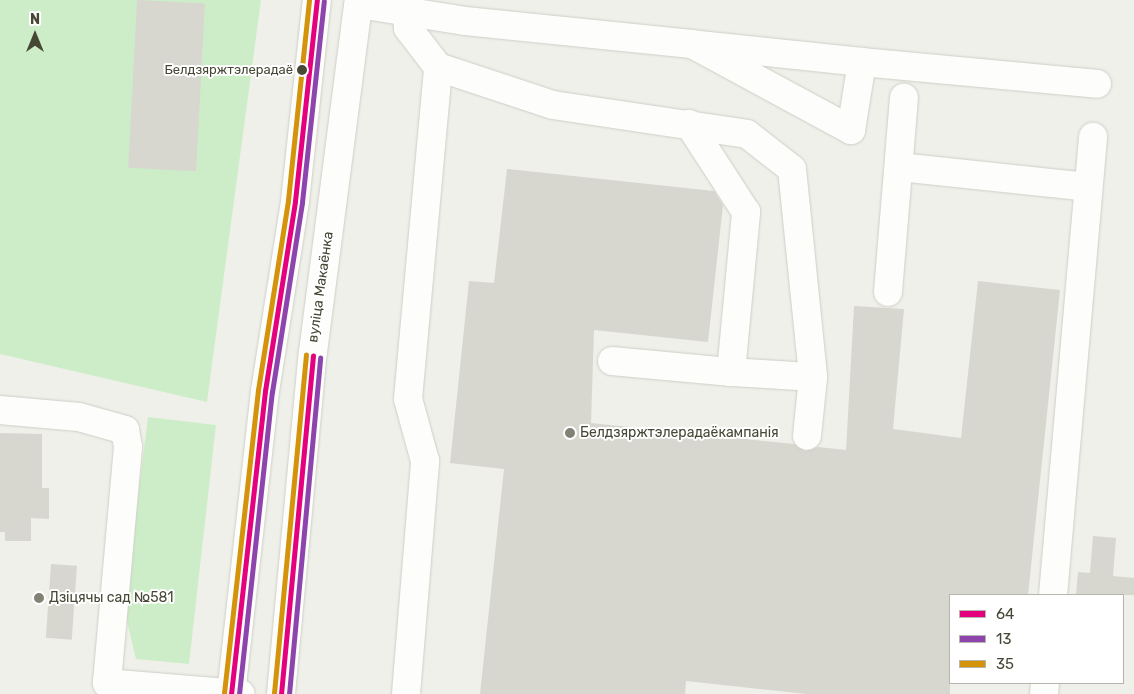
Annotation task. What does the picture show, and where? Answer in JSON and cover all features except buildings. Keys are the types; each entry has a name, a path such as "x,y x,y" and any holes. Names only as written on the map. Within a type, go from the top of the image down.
{"street":[{"path":"0,410 79,417 125,430 128,447 107,683 234,694 265,391 295,201 317,0"},
{"path":"359,2 407,9 465,22 1097,84"},
{"name":"вуліца Макаёнка","path":"280,694 313,352 359,2"},
{"path":"407,9 408,28 438,66 553,105 747,134 792,169 813,377 807,436"},
{"path":"692,44 852,130 862,62"},
{"path":"406,694 425,461 408,399 438,66"},
{"path":"888,292 904,98"},
{"path":"689,124 746,212 731,372"},
{"path":"1053,594 1093,137"},
{"path":"899,167 1088,187"},
{"path":"612,361 731,372 813,377"}],"green space":[{"path":"0,0 261,0 207,402 0,354"},
{"path":"148,417 216,425 189,664 136,659 124,609"}],"transit line":[{"name":"35","path":"224,693 258,390 288,200 309,0"},
{"name":"64","path":"231,694 265,391 295,201 317,0"},
{"name":"13","path":"239,694 272,392 302,202 324,1"},
{"name":"35","path":"274,693 306,355"},
{"name":"64","path":"281,694 313,356"},
{"name":"13","path":"289,694 320,357"}],"place":[{"name":"Белдзяржтэлерадаё","path":"302,70"},
{"name":"Белдзяржтэлерадаёкампанія","path":"570,433"},
{"name":"Дзіцячы сад №581","path":"39,598"}]}
